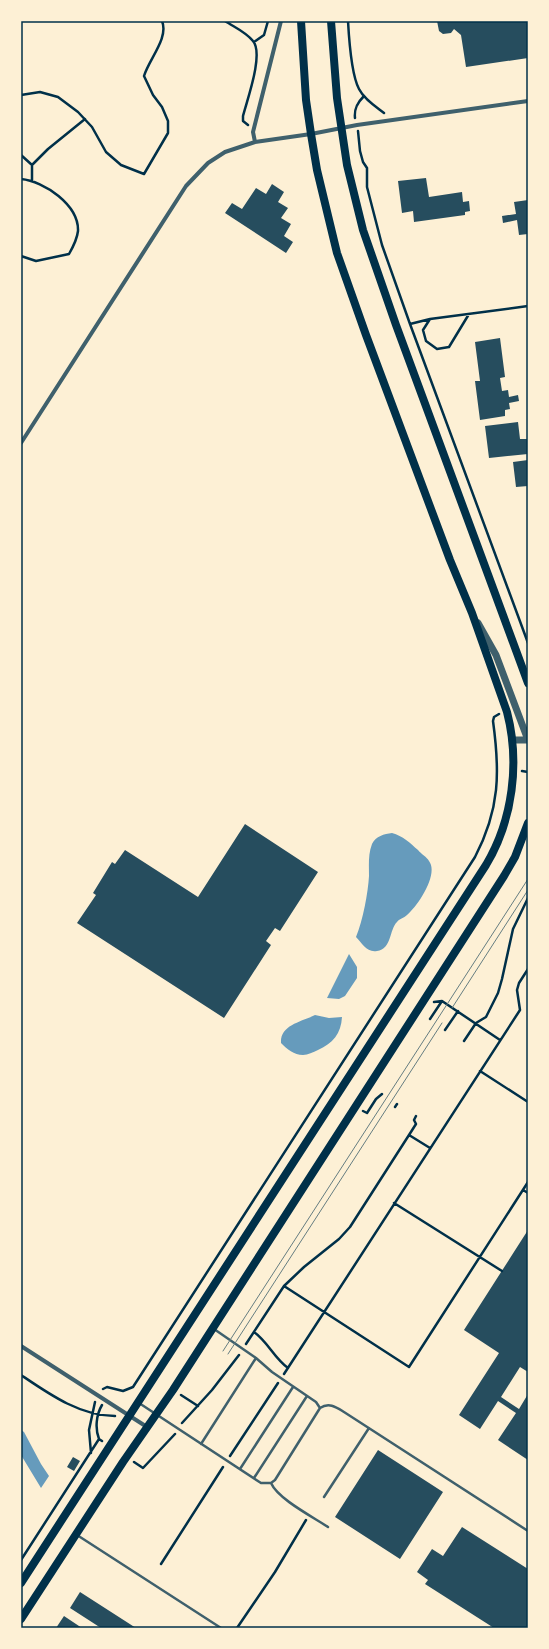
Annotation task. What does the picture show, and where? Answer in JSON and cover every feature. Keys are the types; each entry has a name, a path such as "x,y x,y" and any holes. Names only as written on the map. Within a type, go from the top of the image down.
{"main road":[{"path":"21,1584 486,865 500,838 509,806 513,758 512,740 506,712 472,613 366,335 337,253 317,170 311,134 306,100 301,21"},
{"path":"331,21 341,128 347,165 363,230 528,683"},
{"path":"21,1619 213,1328 427,997 515,858 528,823"}],"street":[{"path":"255,142 253,132 254,127 282,21"},
{"path":"21,443 186,186 208,163 225,152 255,142 311,134 357,124 528,101"},
{"path":"472,613 496,655 528,740 512,740"},
{"path":"21,1346 147,1427"}],"lane":[{"path":"213,1328 243,1348 281,1379 316,1402 320,1408"},
{"path":"201,1444 256,1358"},
{"path":"240,1469 293,1387"},
{"path":"254,1478 307,1396"},
{"path":"138,1403 254,1478 261,1482 271,1483 275,1480 320,1408 325,1405 333,1405 528,1531"},
{"path":"324,1497 369,1428"},
{"path":"271,1483 273,1488 283,1498 328,1527"},
{"path":"76,1535 221,1628"}],"path":[{"path":"21,95 40,92 58,97 78,112 92,127 106,152 121,165 144,174 168,133 168,121 162,107 153,95 144,76 148,64 161,42 165,28 162,21"},
{"path":"225,21 248,36 254,42 256,62 242,116 246,125 254,127"},
{"path":"254,42 264,35 268,21"},
{"path":"348,21 358,89 370,102 394,120"},
{"path":"364,96 356,106 354,113 360,139 362,162 367,168 367,187 382,245 528,643"},
{"path":"32,180 32,165 48,149 85,119"},
{"path":"21,155 32,165"},
{"path":"21,179 32,180 50,189 66,204 76,218 78,230 76,242 69,254 36,261 21,256"},
{"path":"410,324 430,319 528,306"},
{"path":"430,319 424,330 426,341 437,349 449,347 470,314"},
{"path":"91,1453 89,1430 92,1413 95,1403 103,1389 107,1387 123,1392 133,1387 475,857 488,829 497,793 498,767 496,740"},
{"path":"464,1041 476,1023 486,1017 498,993 513,929 528,898"},
{"path":"161,1564 520,1010 517,990 519,983 528,969"},
{"path":"397,978 408,986"},
{"path":"427,997 433,1002 442,1001 500,1040"},
{"path":"430,1019 442,1001"},
{"path":"445,1030 458,1011"},
{"path":"480,1071 528,1102"},
{"path":"395,1107 398,1104"},
{"path":"127,1457 143,1468 172,1439 183,1422 212,1390 243,1348 284,1286 350,1228 416,1124 414,1120 416,1116"},
{"path":"409,1135 430,1148"},
{"path":"284,1286 409,1367 528,1182"},
{"path":"523,1190 528,1193"},
{"path":"394,1203 502,1271"},
{"path":"254,1332 262,1338 279,1361 288,1368"},
{"path":"21,1375 63,1402 92,1413 130,1416"},
{"path":"111,1446 99,1439 96,1431 98,1414 113,1388"},
{"path":"21,1560 99,1439"},
{"path":"237,1628 275,1572 309,1515"}],"water":[{"path":"392,833 406,840 427,858 431,867 431,874 426,890 412,911 394,925 388,943 385,947 382,950 373,951 365,947 356,937 361,923 366,898 369,876 369,856 372,844 376,839 380,836"},
{"path":"349,954 357,967 357,978 345,996 339,999 327,998"},
{"path":"315,1015 329,1018 342,1017 338,1033 332,1041 323,1047 303,1055 294,1053 281,1043 284,1032 288,1028"},
{"path":"21,1430 24,1432 49,1476 41,1488 21,1455"}],"building":[{"path":"437,21 528,21 528,58 466,67 461,35 454,29 451,33 443,34 439,31"},
{"path":"426,178 429,197 462,192 463,202 469,201 470,211 465,212 465,215 414,222 413,211 402,213 398,181"},
{"path":"272,184 284,192 278,202 288,208 281,218 291,224 284,236 293,242 286,253 225,213 232,203 242,209 256,188 266,194"},
{"path":"528,200 528,234 519,235 517,220 503,223 502,216 516,214 514,202"},
{"path":"500,338 505,377 500,378 502,391 508,390 509,397 518,395 519,401 509,403 510,409 505,410 505,416 480,420 475,381 480,381 475,342"},
{"path":"518,422 520,439 527,439 528,454 489,458 485,426"},
{"path":"528,460 528,486 516,487 513,462"},
{"path":"245,824 318,872 280,931 275,928 266,941 271,945 224,1018 77,923 96,895 93,893 112,862 115,864 125,850 198,897"},
{"path":"528,1230 528,1372 520,1367 501,1397 519,1409 528,1394 528,1460 498,1440 516,1413 498,1401 480,1429 459,1415 499,1353 464,1330"},
{"path":"378,1450 443,1492 400,1559 335,1517"},
{"path":"73,1457 80,1461 74,1471 67,1467"},
{"path":"462,1527 528,1569 528,1628 494,1628 425,1584 428,1580 417,1572 432,1549 443,1556"},
{"path":"80,1592 136,1628 101,1628 70,1608"},
{"path":"64,1616 82,1628 56,1628"}],"tram line":[{"path":"223,1351 528,879"},
{"path":"452,1008 528,890"},
{"path":"228,1354 442,1023"}]}
